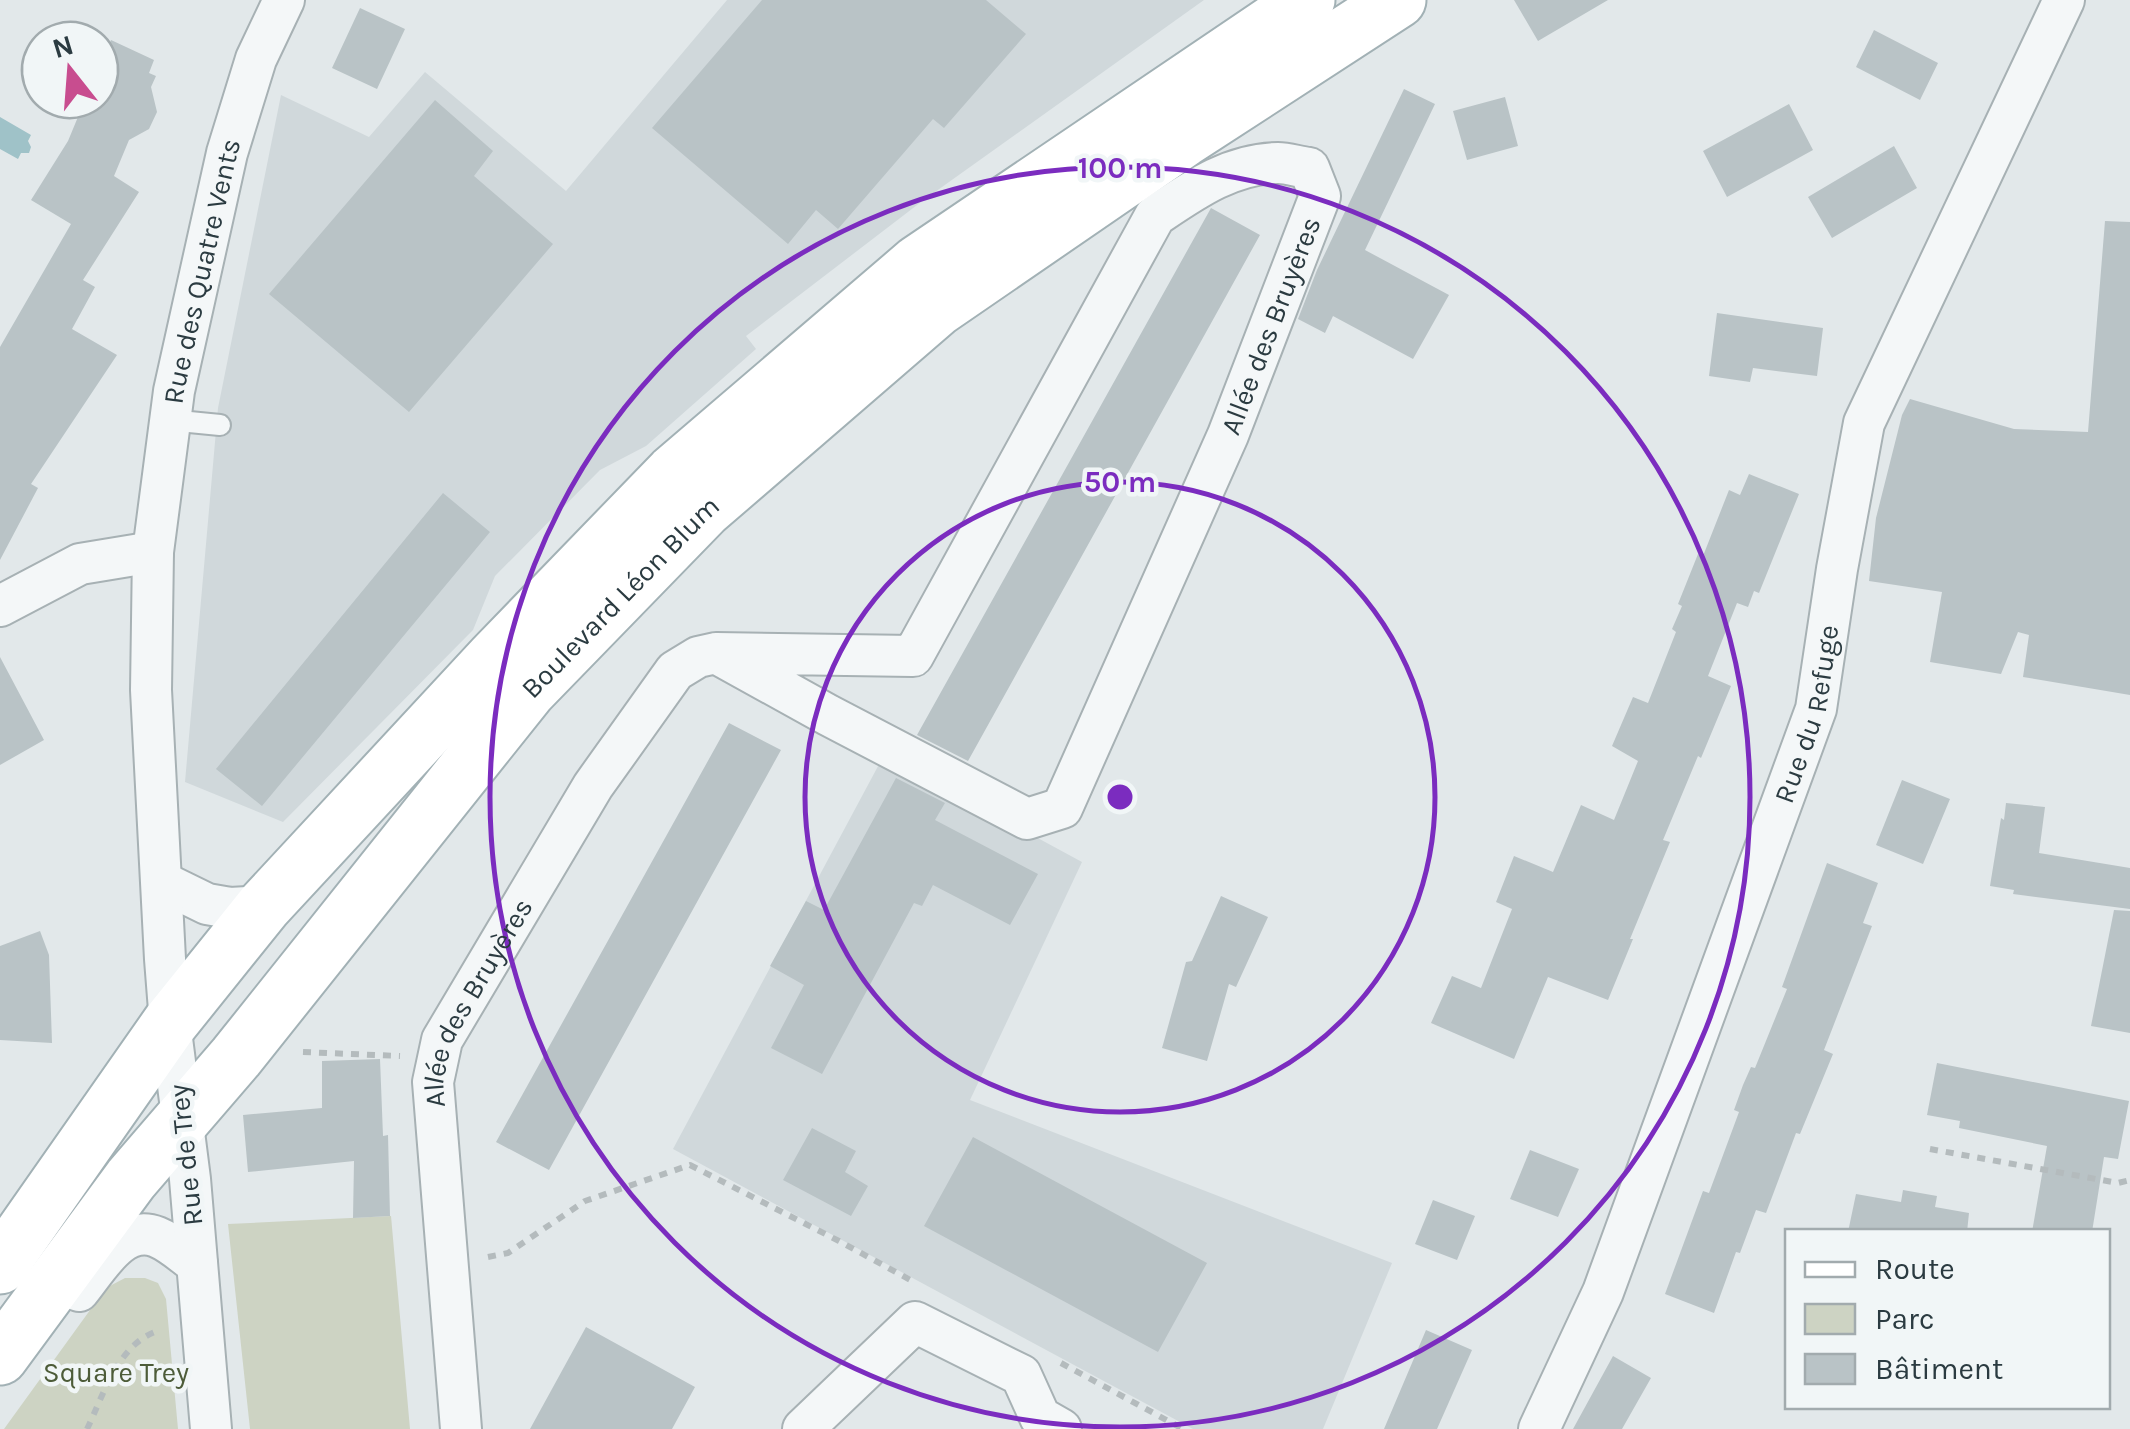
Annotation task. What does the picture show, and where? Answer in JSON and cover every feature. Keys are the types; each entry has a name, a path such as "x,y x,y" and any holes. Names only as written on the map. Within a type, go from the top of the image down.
{"main road":[{"name":"Boulevard Léon Blum","path":"0,1266 170,1024 264,906 480,672 673,473 918,262 1307,0"},
{"name":"Boulevard Léon Blum","path":"0,1357 130,1179 236,1056 528,691 704,510 938,308 1184,139 1398,0"}],"street":[{"name":"Rue des Quatre Vents","path":"153,552 169,420 227,153 256,59 284,0"},
{"name":"Rue du Refuge","path":"1539,1429 1603,1292 1816,709 1864,424 2064,0"},
{"name":"Allée des Bruyères","path":"460,1429 433,1082 442,1040 593,786 675,671 698,657 716,653 913,656 1155,216 1198,188 1239,169 1278,163 1309,168 1320,196 1228,435 1062,808 1027,818 828,716 716,653"},
{"path":"0,606 80,564 153,552"},
{"name":"Rue de Trey","path":"153,552 151,690 170,1024 211,1429"},
{"path":"162,882 207,904 230,908 264,906"},
{"path":"0,1386 116,1246 132,1235 154,1236 196,1264"},
{"path":"802,1429 915,1322 1021,1375 1040,1417 1061,1429"}],"lane":[{"path":"169,420 220,425"}],"path":[{"path":"292,1049 306,1053 438,1058"},
{"path":"1930,1148 2118,1183 2130,1180"},
{"path":"448,1267 508,1253 585,1201 690,1165 921,1286"},
{"path":"86,1429 115,1370 136,1342 166,1329"},
{"path":"1052,1358 1183,1429"}],"shaded area":[{"path":"727,0 1204,0 921,202 746,336 756,349 646,446 600,470 495,576 473,630 283,822 185,782 218,408 281,95 369,137 425,72 566,191"},
{"path":"884,755 1082,862 970,1100 1392,1263 1323,1429 1193,1429 673,1149"}],"green space":[{"path":"391,1216 410,1429 250,1429 228,1224"},
{"name":"Square Trey","path":"125,1278 158,1283 166,1299 178,1429 4,1429 106,1288"}],"water":[{"path":"0,117 31,135 29,153 21,153 18,159 0,149"}],"building":[{"path":"762,0 986,0 1026,34 944,128 933,119 838,229 816,210 788,244 652,128"},
{"path":"1514,0 1608,0 1538,41"},
{"path":"360,8 405,29 377,89 332,68"},
{"path":"1874,30 1938,63 1920,100 1856,67"},
{"path":"120,44 154,60 149,73 156,76 151,87 157,112 149,129 129,140 114,176 139,192 83,280 95,287 72,329 117,355 31,484 38,488 0,560 0,347 71,224 31,200 77,120 120,120"},
{"path":"1404,89 1435,104 1365,250 1449,295 1413,359 1333,316 1325,333 1298,319 1317,270"},
{"path":"1505,97 1518,146 1467,160 1453,111"},
{"path":"435,100 493,151 474,176 553,244 409,412 269,294"},
{"path":"1789,104 1813,150 1727,197 1703,151"},
{"path":"1894,146 1917,188 1832,238 1808,197"},
{"path":"1211,208 1260,235 968,761 917,735"},
{"path":"2105,221 2130,222 2130,695 2023,677 2029,635 2018,632 2001,674 1930,662 1942,592 1869,581 1876,518 1902,415 1910,399 2014,429 2088,432"},
{"path":"1717,313 1823,328 1817,376 1753,368 1750,382 1709,376"},
{"path":"1749,474 1799,494 1759,593 1754,591 1748,607 1737,603 1708,676 1731,686 1663,840 1670,842 1608,1000 1548,977 1514,1059 1431,1023 1452,976 1481,988 1512,909 1496,902 1514,856 1553,872 1581,805 1614,820 1638,761 1612,746 1633,697 1648,703 1676,632 1672,629 1682,606 1678,604 1698,554 1703,556 1729,490 1740,495"},
{"path":"443,493 490,532 262,806 216,769"},
{"path":"0,657 44,740 0,765"},
{"path":"729,723 781,750 549,1170 496,1142"},
{"path":"896,778 945,803 935,820 1038,874 1010,925 933,885 922,906 914,903 822,1074 771,1048 804,985 770,966 806,901 824,910"},
{"path":"1902,780 1950,799 1923,864 1876,845"},
{"path":"2006,803 2045,807 2039,853 2130,868 2130,909 2013,894 2014,890 1990,886"},
{"path":"1827,863 1878,883 1863,923 1872,926 1824,1050 1833,1054 1800,1134 1796,1133 1766,1213 1756,1210 1714,1313 1665,1294 1703,1191 1709,1193 1739,1112 1734,1110 1743,1085 1751,1067 1755,1068 1787,989 1782,987"},
{"path":"1221,896 1268,917 1236,987 1229,984 1207,1061 1162,1048 1186,962 1192,961"},
{"path":"2114,910 2130,911 2130,1033 2091,1026"},
{"path":"40,931 49,955 52,1043 0,1040 0,946"},
{"path":"380,1059 383,1136 388,1135 390,1216 353,1218 354,1161 248,1172 243,1115 322,1108 322,1061"},
{"path":"1937,1063 2129,1101 2118,1159 2104,1157 2092,1229 2033,1229 2047,1146 1959,1128 1960,1121 1927,1115"},
{"path":"812,1128 856,1151 845,1172 868,1186 851,1216 783,1180"},
{"path":"973,1137 1207,1263 1158,1352 924,1226"},
{"path":"1530,1150 1579,1169 1558,1217 1510,1199"},
{"path":"1903,1190 1937,1196 1935,1207 1969,1213 1967,1229 1849,1229 1856,1194 1901,1202"},
{"path":"1433,1200 1475,1216 1457,1260 1415,1244"},
{"path":"586,1327 695,1387 672,1429 530,1429"},
{"path":"1426,1330 1472,1350 1437,1429 1384,1429"},
{"path":"1613,1356 1651,1378 1622,1429 1573,1429"}]}
